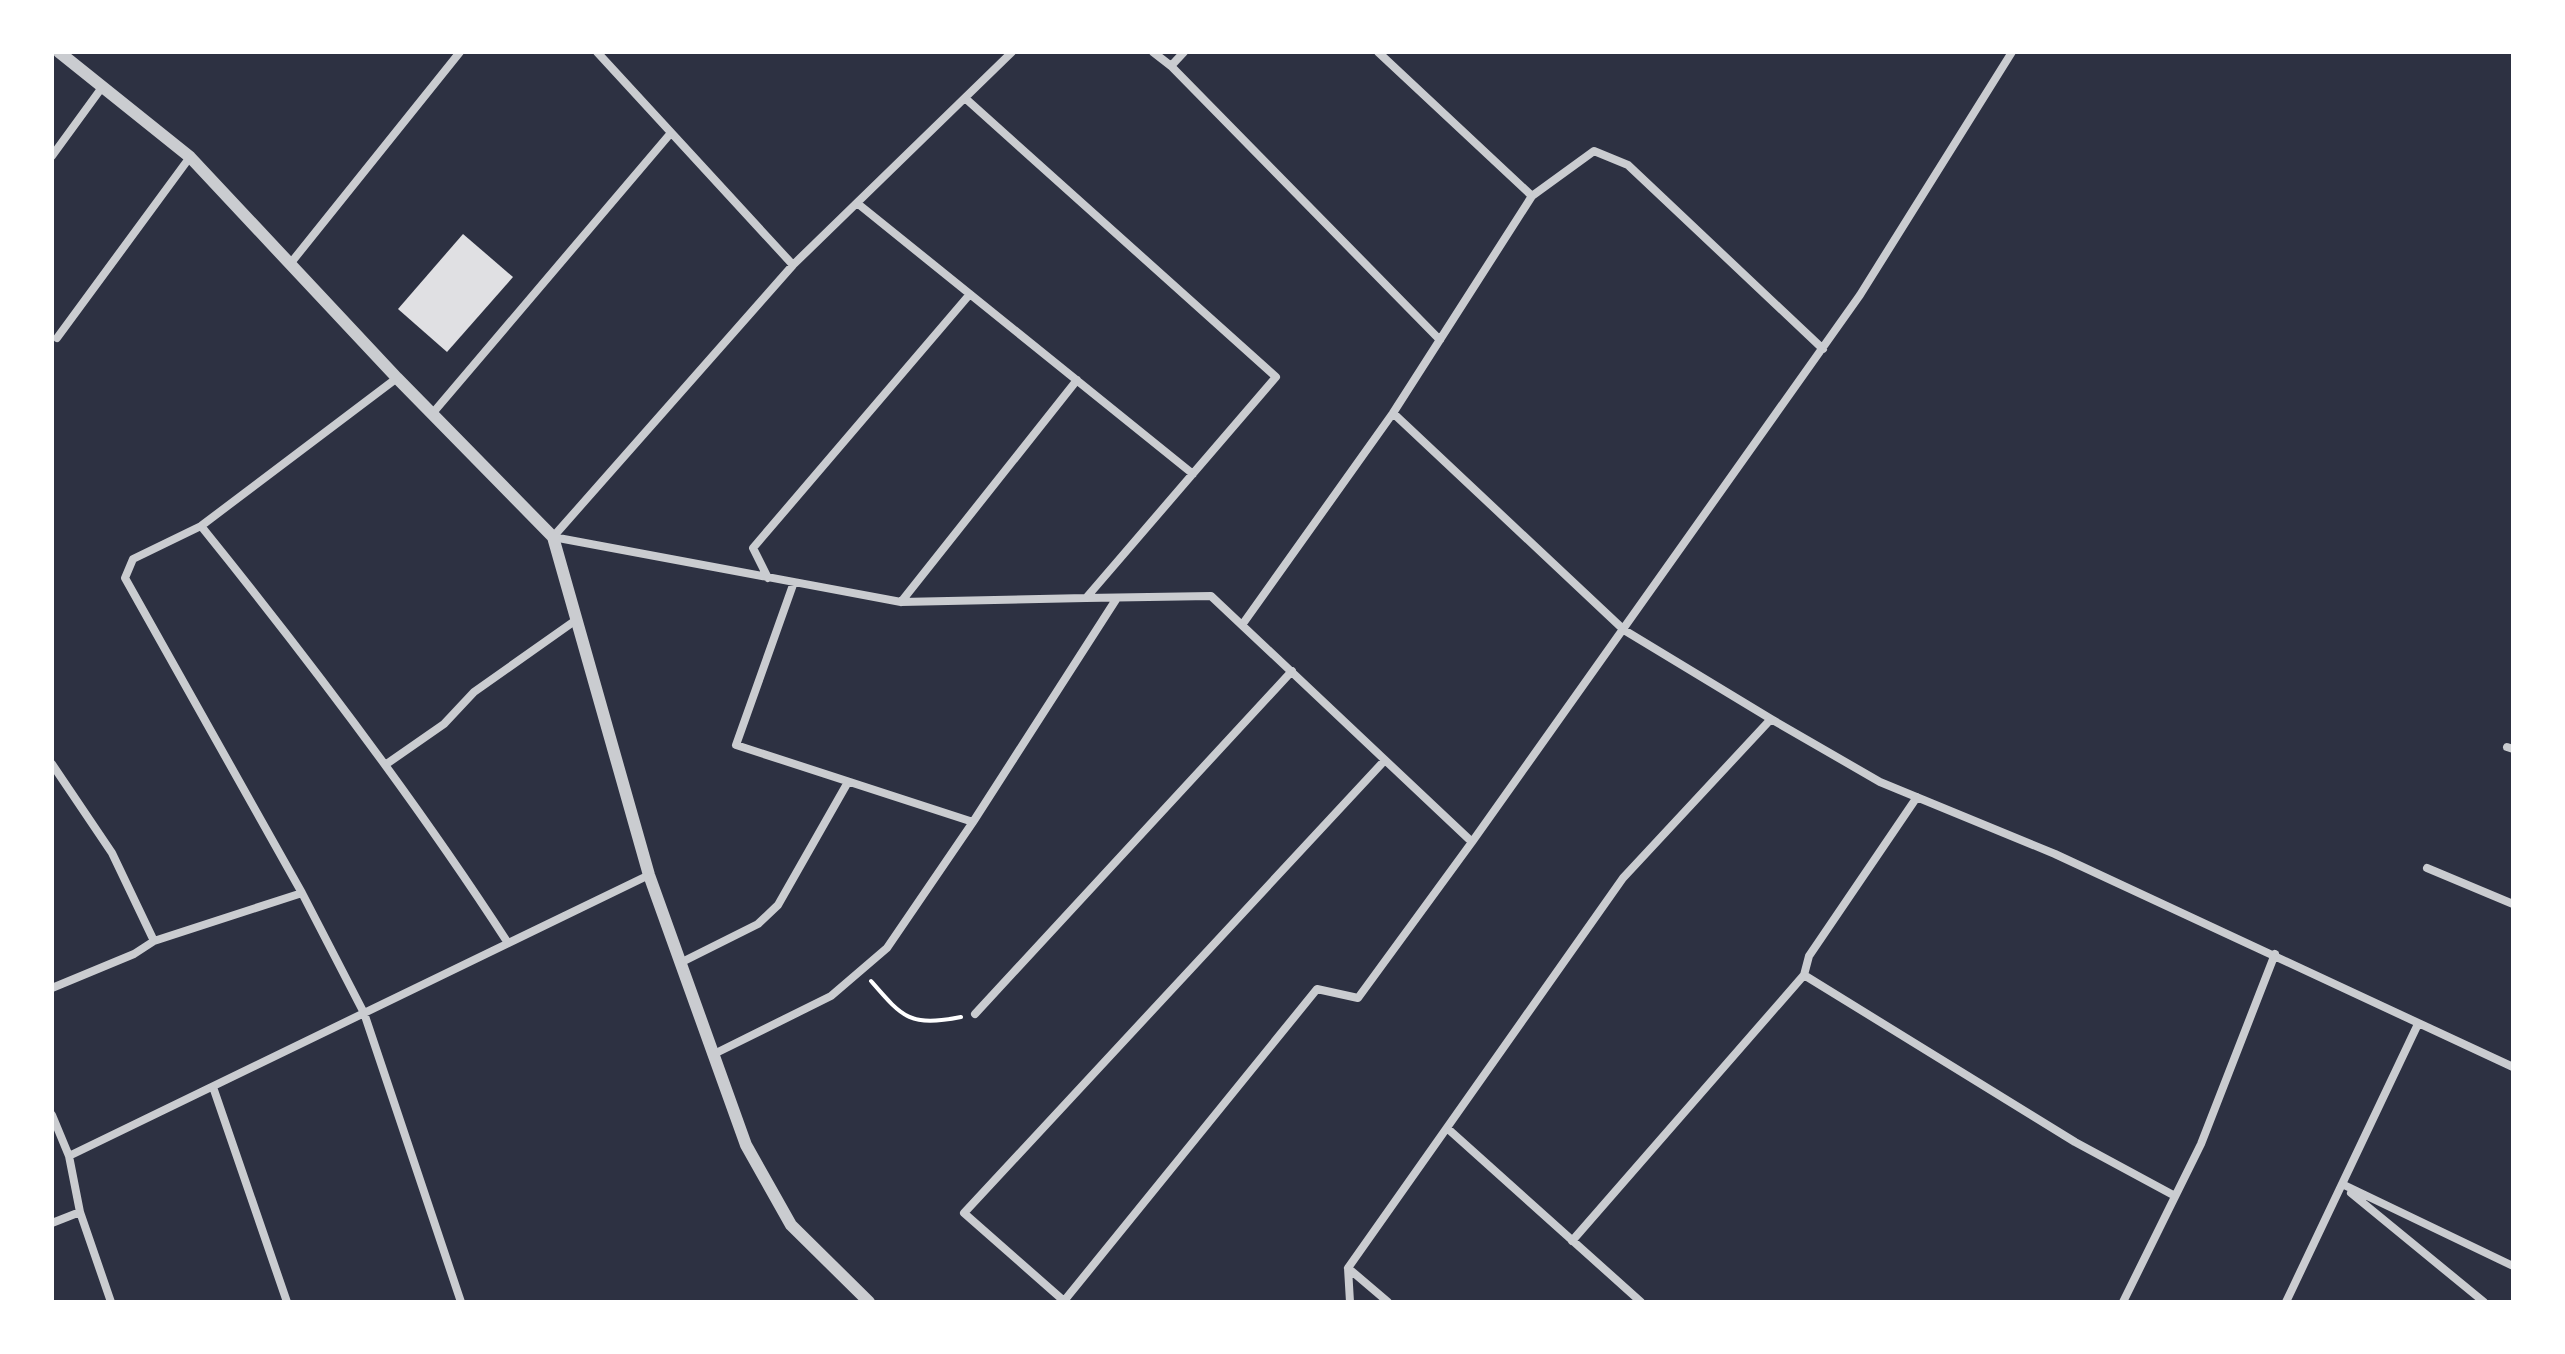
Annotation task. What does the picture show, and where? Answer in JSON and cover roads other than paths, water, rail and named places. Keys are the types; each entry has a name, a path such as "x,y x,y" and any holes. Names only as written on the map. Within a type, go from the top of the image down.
{"street":[{"path":"290,264 460,52"},
{"path":"597,52 793,265"},
{"path":"553,537 793,265 1012,52"},
{"path":"1153,52 1171,66 1440,340"},
{"path":"1171,66 1184,52"},
{"path":"1378,52 1532,196"},
{"path":"1385,760 964,1213 1064,1301 1317,989 1358,998 1823,349 2012,52"},
{"path":"67,54 190,157 397,378 553,537 649,875 746,1145 791,1225 869,1302"},
{"path":"52,156 103,86"},
{"path":"965,98 1276,377 1086,598"},
{"path":"432,414 670,134"},
{"path":"1242,625 1393,413 1532,196 1594,151 1628,165 1823,349"},
{"path":"57,338 190,157"},
{"path":"857,203 1193,474"},
{"path":"768,578 753,548 970,294"},
{"path":"397,378 201,526 133,559 125,578 302,893 364,1013 461,1302"},
{"path":"901,602 1077,380"},
{"path":"1393,413 1624,630 1771,719 1880,782 2055,854 2513,1067"},
{"path":"201,526 314,666 448,851 508,943"},
{"path":"553,537 901,602 1211,596 1472,842"},
{"path":"794,582 736,745 973,822"},
{"path":"712,1055 831,996 887,948 973,822 1117,598"},
{"path":"385,765 444,724 474,692 576,620"},
{"path":"975,1014 1292,671"},
{"path":"1350,1302 1348,1268 1623,878 1771,719"},
{"path":"52,764 112,853 154,941"},
{"path":"680,963 758,924 778,905 848,782"},
{"path":"1572,1241 1804,975 1809,956 1917,797"},
{"path":"2427,868 2513,904"},
{"path":"69,1156 649,875"},
{"path":"52,988 134,954 154,941 302,893"},
{"path":"2123,1302 2201,1144 2275,954"},
{"path":"1804,975 2075,1142 2175,1196"},
{"path":"2286,1302 2418,1024"},
{"path":"213,1087 287,1302"},
{"path":"52,1115 69,1156 80,1212 111,1302"},
{"path":"1447,1128 1641,1302"},
{"path":"2342,1184 2513,1266"},
{"path":"2342,1184 2484,1302"},
{"path":"52,1223 80,1212"},
{"path":"1348,1268 1388,1302"}]}
